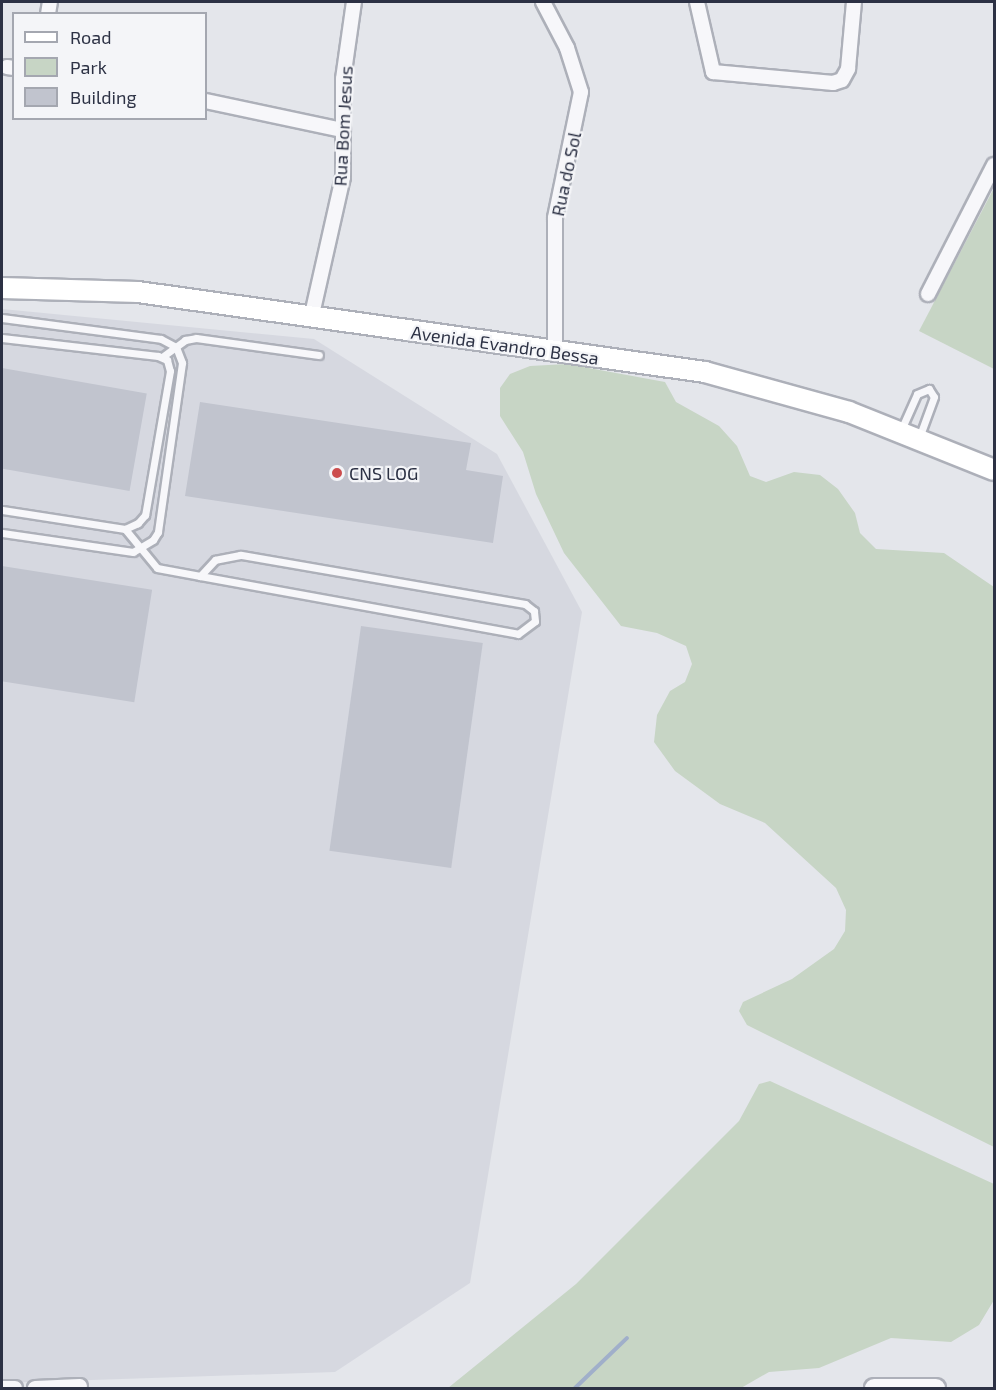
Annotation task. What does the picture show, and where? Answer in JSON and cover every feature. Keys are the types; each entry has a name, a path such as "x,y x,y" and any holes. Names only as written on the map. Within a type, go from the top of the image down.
{"main road":[{"name":"Avenida Evandro Bessa","path":"2,288 138,292 311,319 555,351 745,381 900,431 994,470"}],"street":[{"name":"Rua Bom Jesus","path":"311,319 341,188 343,79 354,2"},
{"name":"Rua do Sol","path":"546,2 581,92 555,218 555,351"},
{"path":"697,2 713,72 833,83 842,80 848,69 854,2"},
{"path":"207,101 343,130"},
{"path":"928,294 994,165"},
{"path":"35,1389 80,1386"},
{"path":"2,1388 15,1389"},
{"path":"874,1389 936,1389"}],"lane":[{"path":"2,318 161,339 176,347 182,363 158,532 140,550"},
{"path":"2,338 162,357 176,347 196,338 319,356"},
{"path":"2,510 125,529 145,515 170,371 162,357"},
{"path":"900,431 917,393 929,388 934,397 919,438"},
{"path":"125,529 157,568 200,576 518,634 535,621 534,611 525,603 240,555 215,560 200,576"},
{"path":"2,533 140,550"}],"shaded area":[{"path":"2,309 314,339 497,454 582,612 470,1283 335,1372 2,1383"}],"green space":[{"path":"994,188 994,369 919,331"},
{"path":"567,364 665,382 676,402 719,426 737,446 750,476 766,482 794,472 820,475 838,489 855,513 860,533 876,549 944,553 994,587 994,1147 747,1025 739,1011 743,1002 792,979 834,949 845,931 846,910 836,888 765,823 720,804 675,771 654,742 657,715 670,691 685,682 692,664 686,646 657,633 621,626 564,553 536,494 523,452 500,416 500,388 510,374 530,366"},
{"path":"770,1081 994,1184 994,1300 979,1325 951,1342 891,1338 819,1368 769,1372 741,1388 448,1388 576,1284 739,1121 759,1084"}],"building":[{"path":"2,368 147,394 130,491 2,469"},
{"name":"CNS LOG","path":"200,402 471,443 466,470 503,476 493,543 185,496"},
{"path":"2,566 152,590 134,702 2,681"},
{"path":"361,626 483,643 451,868 329,851"}],"waterway":[{"path":"575,1388 627,1338"}],"place":[{"name":"CNS LOG","path":"337,473"}]}
